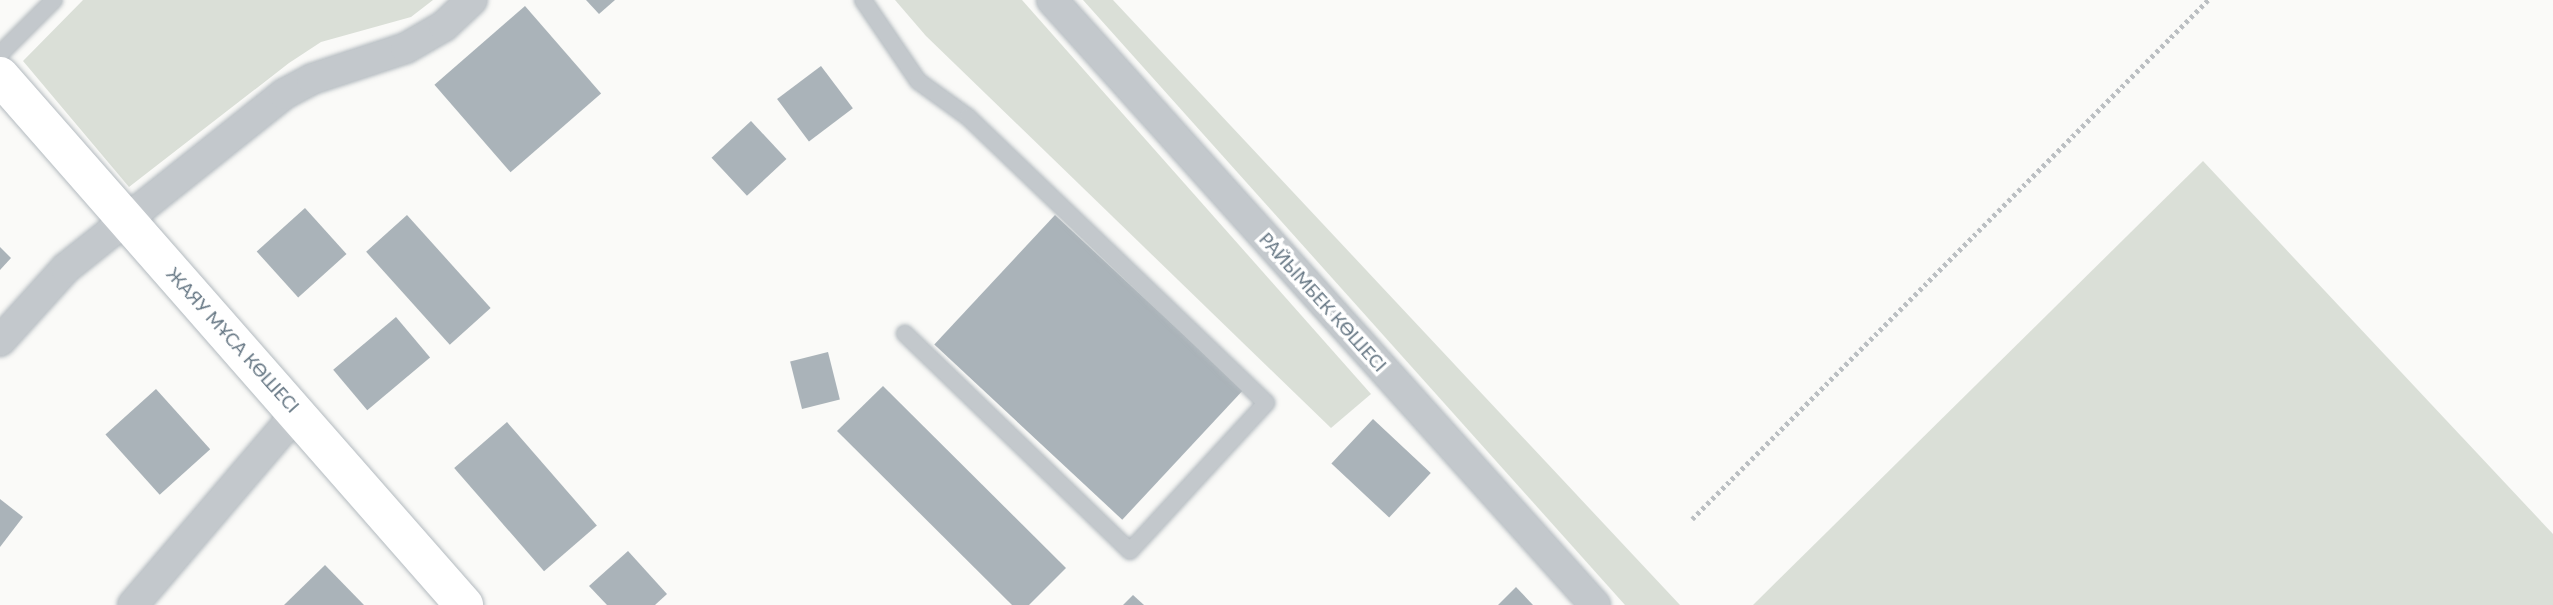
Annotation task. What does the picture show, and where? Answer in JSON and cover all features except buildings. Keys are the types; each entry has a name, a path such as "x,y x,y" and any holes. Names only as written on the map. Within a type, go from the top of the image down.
{"street":[{"path":"0,341 65,268 284,94 312,79 405,48 443,26 472,0"},
{"name":"РАЙЫМБЕК КӨШЕСІ","path":"1052,0 1595,605"},
{"name":"ЖАЯУ МҰСА КӨШЕСІ","path":"0,76 298,412 464,605"},
{"path":"133,605 298,412"}],"lane":[{"path":"0,54 54,0"},
{"path":"863,0 918,80 968,117 1266,403 1130,551 905,334"}],"path":[{"path":"1692,519 2208,0"}],"shaded area":[{"path":"83,0 433,0 411,17 321,42 289,63 129,187 23,61"},
{"path":"895,0 1022,0 1371,394 1331,428 926,36"},
{"path":"1083,0 1113,0 1680,605 1625,605"},
{"path":"2203,161 2553,534 2553,605 1753,605"}]}
